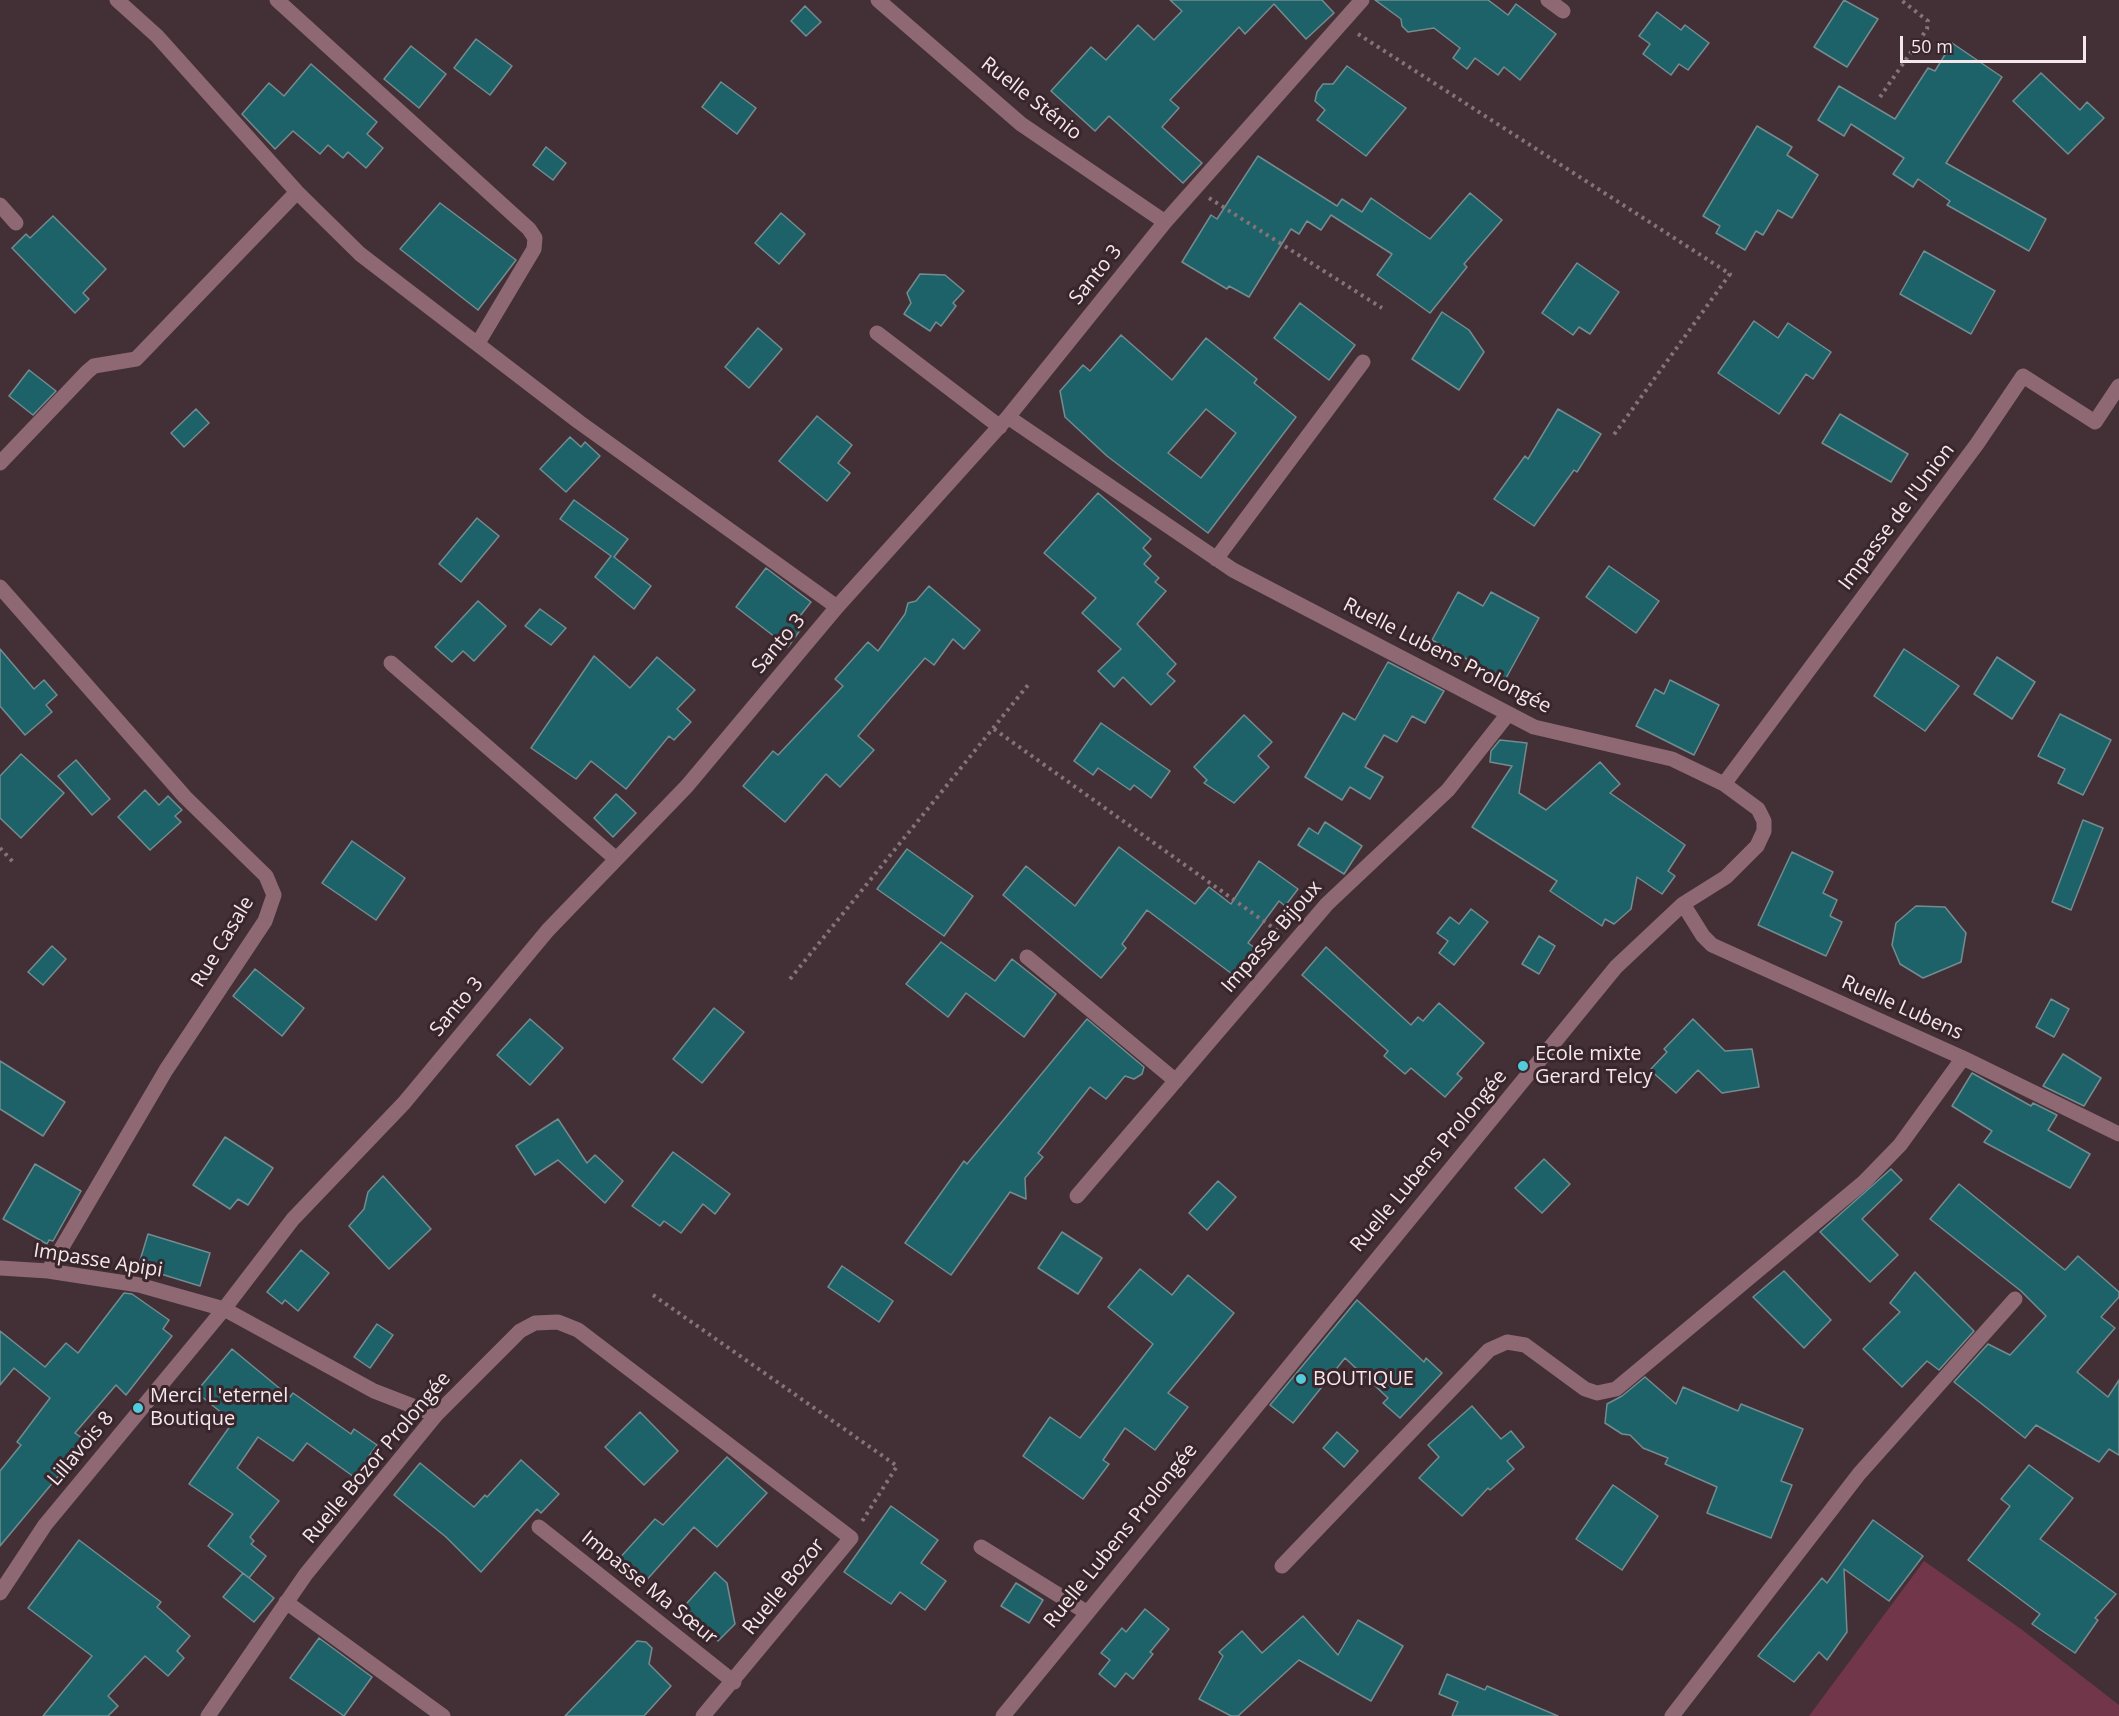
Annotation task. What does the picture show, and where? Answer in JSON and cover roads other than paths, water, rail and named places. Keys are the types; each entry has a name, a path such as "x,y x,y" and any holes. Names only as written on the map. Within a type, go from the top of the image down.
{"street":[{"path":"117,0 157,36 297,192 360,254 579,422 837,607"},
{"path":"277,0 529,229 535,238 534,249 478,343"},
{"name":"Ruelle Sténio","path":"878,0 1021,124 1165,222"},
{"name":"Santo 3","path":"224,1309 293,1219 404,1103 548,930 687,786 837,607 1004,422 1165,222 1196,190 1340,22 1362,0"},
{"path":"1548,0 1563,11"},
{"path":"0,463 94,366 136,359 297,192"},
{"path":"0,205 16,223"},
{"name":"Ruelle Lubens Prolongée","path":"877,333 1004,422 1216,559 1534,727 1672,759 1724,784 1758,809 1764,821 1764,831 1757,846 1726,877 1683,904 1616,967 1003,1716"},
{"path":"1216,559 1362,362"},
{"name":"Impasse de l'Union","path":"1724,784 1977,444 2023,376 2095,422 2119,386"},
{"name":"Rue Casale","path":"0,587 185,798 266,876 274,895 265,921 166,1070 48,1271"},
{"path":"391,663 616,859"},
{"name":"Impasse Bijoux","path":"1077,1196 1327,904 1448,790 1508,714"},
{"name":"Ruelle Lubens","path":"1683,904 1703,936 1712,945 1963,1058 2119,1134"},
{"path":"1027,957 1176,1081"},
{"path":"1282,1566 1489,1350 1507,1342 1525,1345 1585,1389 1597,1393 1616,1389 1864,1182 1900,1146 1963,1058"},
{"name":"Impasse Apipi","path":"0,1268 48,1271 139,1284 224,1309 374,1392 436,1415"},
{"path":"1672,1716 1859,1474 2015,1299"},
{"name":"Lillavois 8","path":"0,1593 45,1525 224,1309"},
{"name":"Ruelle Bozor Prolongée","path":"208,1716 306,1574 436,1415 520,1331 535,1323 558,1322 578,1330 851,1538"},
{"name":"Impasse Ma Sœur","path":"538,1527 734,1682"},
{"name":"Ruelle Bozor","path":"703,1716 734,1682 851,1538"},
{"path":"981,1547 1086,1612"},
{"path":"286,1602 443,1716"}],"place":[{"name":"Ecole mixte Gerard Telcy","path":"1523,1066"},
{"name":"BOUTIQUE","path":"1301,1379"},
{"name":"Merci L'eternel Boutique","path":"138,1408"}]}
